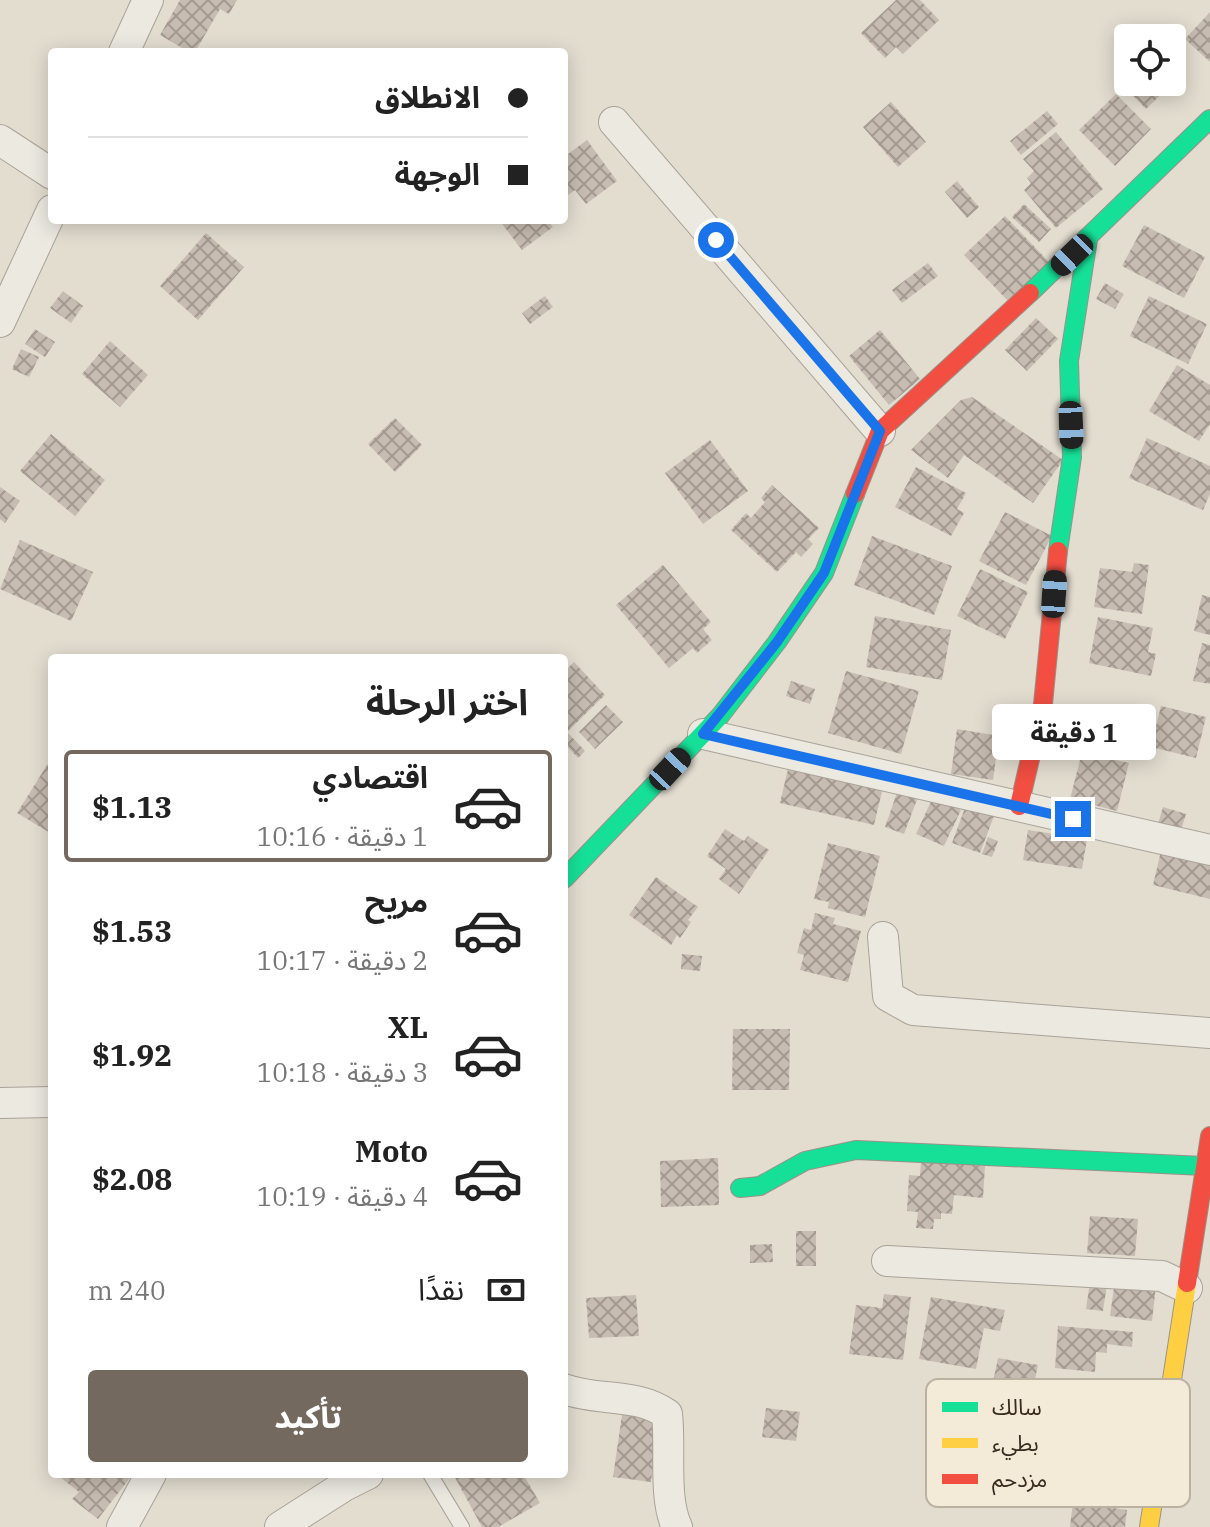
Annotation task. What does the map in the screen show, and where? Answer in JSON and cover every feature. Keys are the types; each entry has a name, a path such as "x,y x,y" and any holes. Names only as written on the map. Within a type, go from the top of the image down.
{"street":[{"path":"126,48 148,0"},
{"path":"568,875 703,734 777,642 824,573 880,431 1088,239 1210,119"},
{"path":"614,122 880,431"},
{"path":"0,140 48,171"},
{"path":"0,322 48,219"},
{"path":"1019,806 1043,704 1049,657 1058,545 1072,457 1069,361 1088,239"},
{"path":"703,734 1210,850"},
{"path":"883,937 888,996 913,1010 1210,1033"},
{"path":"0,1103 48,1102"},
{"path":"1173,1379 1210,1136"},
{"path":"740,1188 760,1186 805,1161 856,1150 1204,1166"},
{"path":"887,1261 1162,1276 1187,1288"},
{"path":"568,1390 584,1396 652,1403 667,1414 670,1495 677,1527"},
{"path":"122,1527 149,1478"},
{"path":"280,1527 360,1478"},
{"path":"1149,1527 1152,1507"}],"lane":[{"path":"432,1478 462,1527"}],"building":[{"path":"180,0 237,0 229,14 220,9 197,48 182,48 160,35"},
{"path":"896,0 920,0 939,20 903,54 896,47 885,58 861,33"},
{"path":"1210,12 1210,62 1186,38"},
{"path":"1114,96 1118,96 1151,129 1115,166 1079,130"},
{"path":"1133,96 1159,96 1146,109"},
{"path":"891,102 926,142 898,167 863,127"},
{"path":"1047,111 1058,124 1021,155 1010,141"},
{"path":"1056,132 1103,189 1056,228 1024,190 1031,183 1027,178 1034,171 1023,159"},
{"path":"587,140 617,181 586,204 575,190 568,195 568,154"},
{"path":"957,181 979,207 967,218 945,192"},
{"path":"1024,204 1051,229 1039,242 1012,217"},
{"path":"1005,216 1050,263 1009,302 964,255"},
{"path":"502,224 550,224 553,227 522,250"},
{"path":"1144,225 1205,257 1184,298 1122,266"},
{"path":"206,233 244,267 198,320 160,286"},
{"path":"928,263 938,276 902,303 892,290"},
{"path":"1105,283 1124,294 1115,309 1096,299"},
{"path":"63,291 83,306 71,323 50,308"},
{"path":"545,296 553,307 530,324 522,313"},
{"path":"1149,296 1207,324 1188,364 1130,336"},
{"path":"1036,318 1058,339 1027,371 1005,350"},
{"path":"35,329 55,342 45,357 25,344"},
{"path":"880,330 920,379 889,405 849,356"},
{"path":"110,341 148,375 120,407 82,374"},
{"path":"21,349 39,357 29,377 12,369"},
{"path":"1177,365 1210,385 1210,424 1199,441 1149,411"},
{"path":"972,397 1063,460 1033,503 964,455 948,478 911,450 961,400"},
{"path":"395,418 422,445 395,472 368,444"},
{"path":"51,434 105,480 75,516 20,471"},
{"path":"1147,438 1210,466 1210,494 1203,510 1129,478"},
{"path":"710,440 748,491 703,524 665,473"},
{"path":"916,467 966,493 957,509 964,513 951,536 895,507"},
{"path":"772,485 819,528 808,539 813,544 801,557 796,552 777,572 731,530 746,513 751,518 765,502 761,498"},
{"path":"0,487 20,501 5,523 0,519"},
{"path":"1005,512 1052,536 1026,585 979,561"},
{"path":"872,536 952,566 934,615 854,585"},
{"path":"20,540 93,572 71,621 0,589"},
{"path":"1134,563 1149,565 1142,614 1094,607 1100,568 1132,572"},
{"path":"663,565 711,622 703,629 712,640 697,653 693,648 669,668 616,605"},
{"path":"980,569 1028,592 1005,639 957,616"},
{"path":"1202,595 1210,597 1210,635 1194,631"},
{"path":"875,616 951,630 942,680 866,667"},
{"path":"1098,617 1153,628 1148,652 1156,654 1151,676 1089,663"},
{"path":"1202,643 1210,645 1210,684 1193,681"},
{"path":"574,662 605,695 568,731 568,668"},
{"path":"846,671 919,691 901,754 828,733"},
{"path":"791,681 815,689 810,704 786,696"},
{"path":"606,705 623,722 595,749 579,732"},
{"path":"1161,706 1206,717 1196,758 1151,747"},
{"path":"957,729 999,736 993,780 951,774"},
{"path":"568,733 585,751 578,758 568,747"},
{"path":"1082,752 1129,763 1117,811 1070,799"},
{"path":"791,756 885,779 874,825 780,803"},
{"path":"48,764 48,832 17,813"},
{"path":"898,790 918,797 904,834 885,827"},
{"path":"933,797 961,810 944,846 916,834"},
{"path":"966,805 994,816 980,853 952,843"},
{"path":"1163,807 1186,814 1181,830 1158,824"},
{"path":"725,829 744,841 748,836 769,850 739,894 719,879 726,869 707,856"},
{"path":"1028,830 1087,839 1082,869 1023,860"},
{"path":"988,837 998,841 992,857 982,854"},
{"path":"828,843 880,856 865,917 828,908 829,902 814,899"},
{"path":"1162,847 1210,858 1210,899 1153,885"},
{"path":"656,877 698,907 680,938 677,935 671,945 629,915"},
{"path":"815,913 835,918 833,924 861,931 848,982 800,970 804,955 797,953 804,928 811,930"},
{"path":"682,954 702,956 700,971 681,969"},
{"path":"733,1029 790,1029 789,1090 732,1090"},
{"path":"718,1158 719,1205 661,1207 660,1161"},
{"path":"921,1161 985,1166 983,1198 954,1195 952,1214 941,1213 941,1219 934,1219 933,1229 916,1228 918,1212 907,1211 909,1175 920,1176"},
{"path":"1090,1216 1138,1219 1135,1256 1087,1253"},
{"path":"796,1231 816,1231 816,1266 796,1266"},
{"path":"772,1244 773,1262 750,1263 750,1245"},
{"path":"1115,1280 1156,1285 1152,1321 1110,1316"},
{"path":"1090,1282 1107,1284 1103,1311 1086,1309"},
{"path":"884,1294 911,1297 903,1360 849,1354 856,1305 882,1308"},
{"path":"636,1295 639,1336 589,1338 586,1298"},
{"path":"931,1297 1005,1310 1000,1331 984,1328 976,1369 919,1359"},
{"path":"1058,1326 1133,1332 1132,1347 1107,1344 1107,1353 1096,1352 1095,1372 1055,1368"},
{"path":"998,1358 1038,1365 1035,1379 994,1379"},
{"path":"623,1408 660,1412 651,1482 613,1477"},
{"path":"766,1408 800,1412 796,1441 762,1437"},
{"path":"61,1478 130,1478 98,1519 72,1499 79,1492"},
{"path":"455,1478 525,1478 540,1503 498,1527 482,1527"},
{"path":"1072,1507 1127,1510 1125,1527 1070,1527"}],"traffic: fast":[{"path":"1030,293 1210,119"},
{"path":"1058,551 1072,457 1069,361 1088,239"},
{"path":"568,875 720,716 777,642 824,573 855,494"},
{"path":"740,1188 760,1186 805,1161 856,1150 1204,1166"}],"traffic: slow":[{"path":"1172,1379 1187,1283"},
{"path":"1149,1527 1152,1507"}],"traffic: jam":[{"path":"855,494 880,431 1030,293"},
{"path":"1019,806 1043,704 1058,551"},
{"path":"1187,1283 1210,1136"}],"route":[{"path":"716,240 880,431 824,573 777,642 703,734 1073,819"}]}
